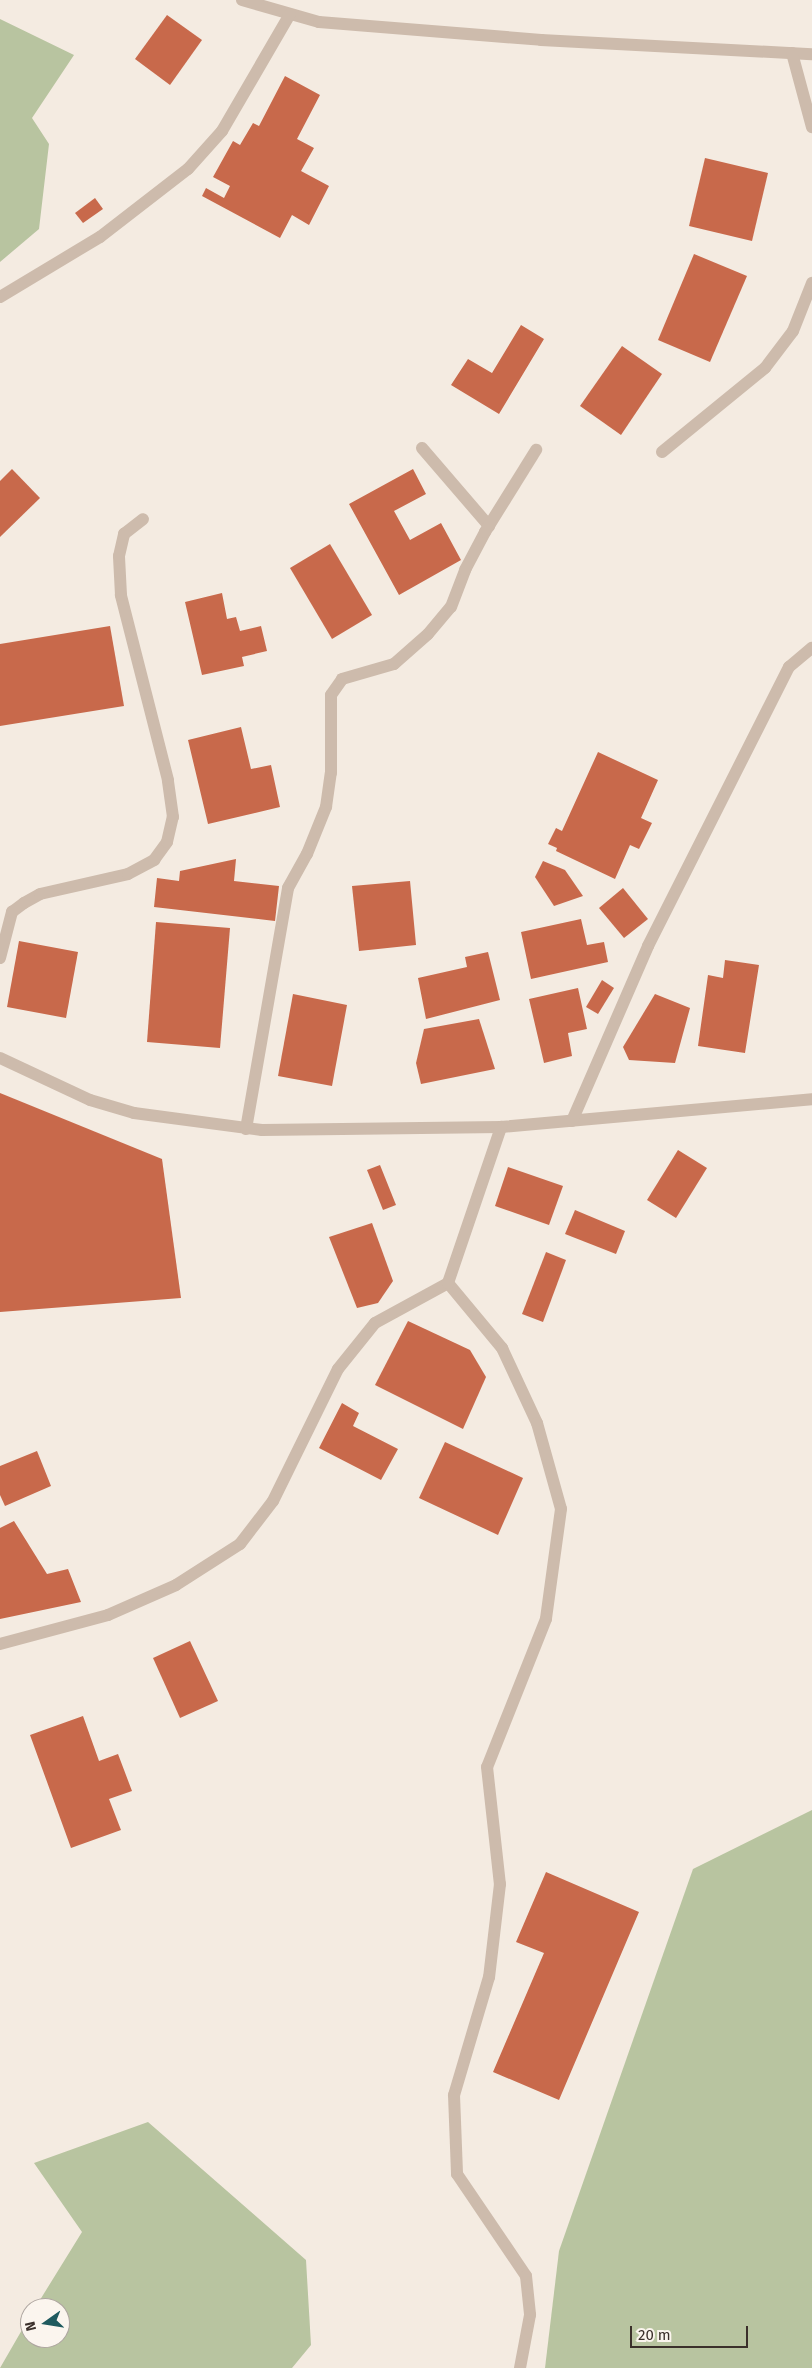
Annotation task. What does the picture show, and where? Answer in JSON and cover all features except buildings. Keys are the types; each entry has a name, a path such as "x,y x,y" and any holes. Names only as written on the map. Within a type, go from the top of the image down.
{"street":[{"path":"242,0 319,22 541,40 812,54"},
{"path":"0,297 100,237 188,169 222,131 290,14"},
{"path":"792,53 812,127"},
{"path":"662,452 765,368 793,331 812,283"},
{"path":"422,448 489,526"},
{"path":"246,1129 288,888 307,854 326,807 331,773 331,695 342,680 394,664 428,634 451,607 465,570 489,526 536,450"},
{"path":"0,958 12,912 24,903 40,894 128,874 154,860 167,842 173,817 168,780 121,595 118,556 124,534 143,519"},
{"path":"572,1121 648,946 780,684 789,667 812,648"},
{"path":"0,1058 90,1100 134,1113 246,1129 501,1127 812,1099"},
{"path":"0,1644 108,1616 176,1585 240,1544 274,1501 338,1369 375,1322 448,1282 501,1127"},
{"path":"448,1282 502,1348 537,1423 560,1509 546,1619 487,1767 500,1884 489,1977 454,2096 457,2174 526,2276 530,2315 520,2368"}],"green space":[{"path":"0,19 74,55 32,118 49,144 39,229 0,262"},
{"path":"812,1810 812,2368 545,2368 559,2251 693,1869"},
{"path":"148,2122 306,2260 311,2345 292,2368 0,2368 20,2333 20,2348 70,2348 70,2298 41,2298 82,2232 34,2163"}]}
